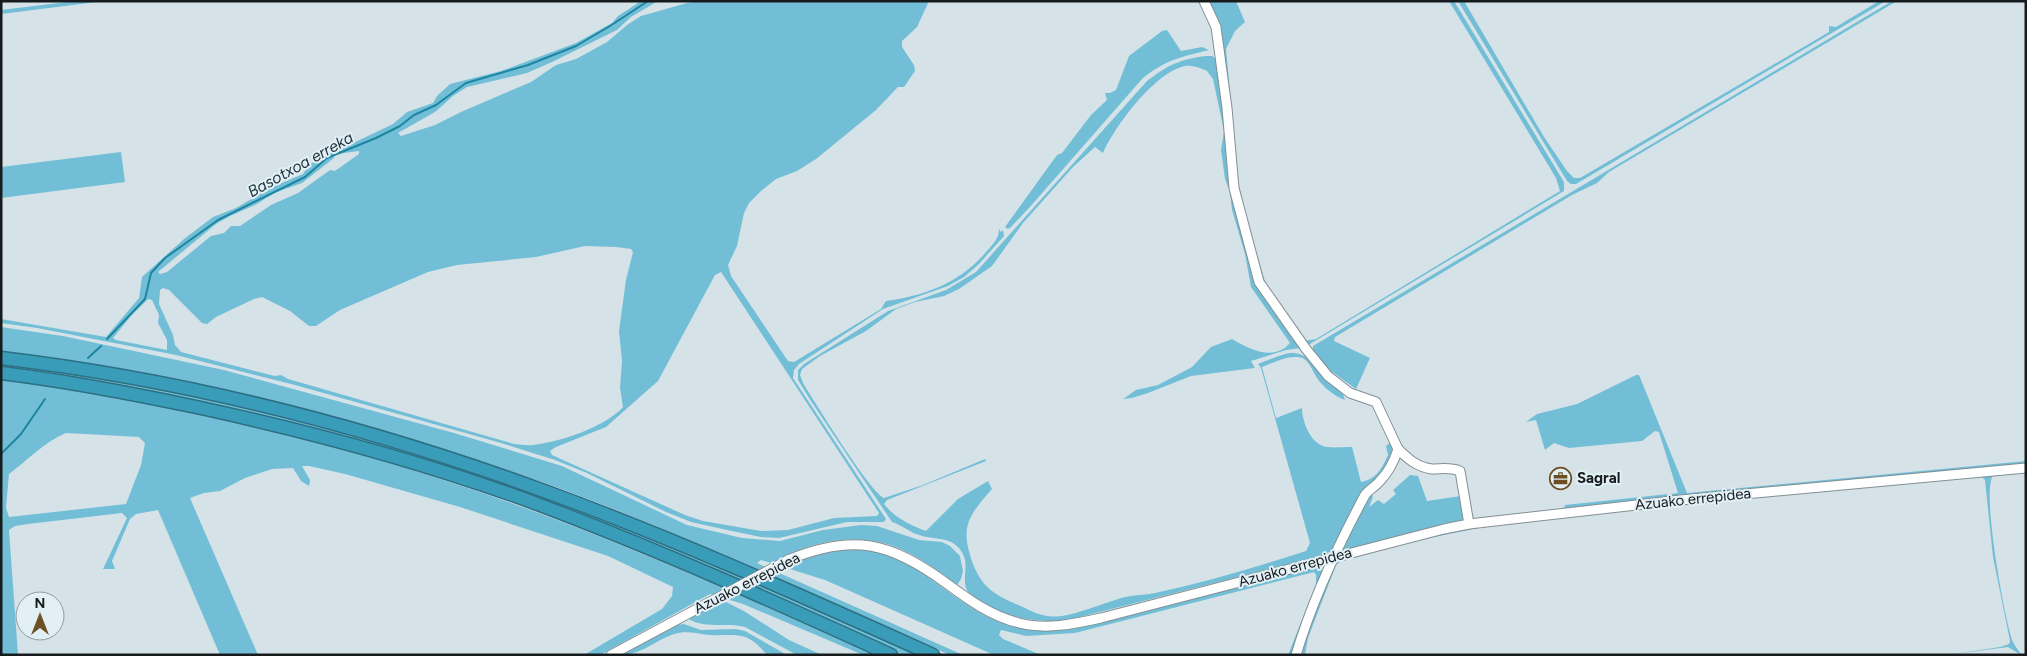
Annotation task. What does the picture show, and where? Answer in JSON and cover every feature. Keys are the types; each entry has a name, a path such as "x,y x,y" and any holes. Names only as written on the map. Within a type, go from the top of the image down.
{"highway":[{"path":"1,358 145,381 252,404 433,453 595,510 743,571 933,655"},
{"path":"1,373 131,394 251,419 427,467 539,505 691,565 891,655"}],"street":[{"path":"1204,1 1216,28 1227,108 1234,188 1259,282 1328,376 1350,393 1376,402 1398,449 1411,462 1430,469 1452,468 1460,471 1469,524"},
{"path":"1296,655 1307,619 1332,558 1367,492 1379,482 1394,463 1398,449"},
{"name":"Azuako errepidea","path":"611,655 788,560 808,552 839,544 876,547 908,558 991,613 1019,623 1049,626 1101,618 1444,528 1681,500 2026,468"}],"shaded area":[{"path":"75,1 105,1 1,14 1,10"},
{"path":"641,1 658,1 631,17 617,30 552,62 527,73 467,87 453,96 435,112 398,133 401,136 435,125 531,82 556,65 576,59 607,42 641,16 687,3 702,1 929,1 917,27 902,41 902,47 914,65 915,71 904,87 898,87 876,110 816,159 797,171 776,179 749,203 744,213 737,246 728,265 731,276 788,361 794,362 881,309 886,301 928,291 954,279 976,263 995,241 999,229 1001,232 1003,230 1004,236 978,265 964,277 948,286 883,309 799,364 794,370 793,378 886,519 884,522 847,522 779,538 761,537 691,522 666,512 587,473 555,460 501,443 295,385 176,355 37,328 1,323 1,319 106,337 139,298 142,277 184,239 213,217 236,208 270,188 303,174 309,165 327,154 333,153 334,158 302,183 274,193 257,204 216,224 158,272 160,274 167,272 211,236 224,233 231,226 240,226 271,205 298,193 330,170 335,171 359,154 359,151 337,154 338,148 349,145 393,124 407,112 433,103 437,96 450,84 501,71 576,43 612,23 618,16","holes":["585,246 616,247 631,249 633,252 626,280 619,331 622,361 620,388 623,407 594,427 556,441 533,445 514,444 288,379 281,375 275,376 181,352 175,345 173,335 159,304 160,290 163,288 169,290 202,323 207,324 216,317 262,297 290,311 309,326 316,326 340,310 428,272 457,265 536,257","721,272 879,513 877,516 834,518 788,530 761,531 703,521 685,515 552,455 550,451 556,447 606,427 658,381 715,275","148,299 152,300 159,315 158,323 167,340 167,350 113,338"]},
{"path":"1208,1 1236,1 1245,22 1235,31 1226,49 1238,181 1248,224 1266,285 1304,341 1316,339 1560,191 1556,178 1449,1 1454,1 1564,182 1564,191 1310,344 1305,344 1266,289 1247,229 1236,178 1226,65 1216,21"},
{"path":"1458,1 1464,1 1544,137 1567,171 1574,178 1580,178 1829,32 1829,26 1836,27 1879,1 1886,1 1576,184 1571,184 1567,181"},
{"path":"1892,1 1897,1 1609,172 1597,183 1572,195 1335,337 1334,341 1370,358 1356,389 1324,366 1313,352 1313,346"},
{"path":"1167,30 1181,51 1202,47 1209,50 1166,63 1142,79 1029,208 1011,227 1008,229 1005,227 1057,155 1062,153 1091,115 1107,100 1105,93 1116,90 1129,56 1162,31"},
{"path":"1212,56 1218,60 1229,143 1257,279 1301,348 1286,350 1251,361 1255,368 1191,376 1148,393 1123,399 1136,390 1158,385 1192,367 1211,347 1232,339 1246,347 1269,353 1284,349 1290,343 1251,287 1245,254 1225,179 1221,150 1224,131 1213,79 1205,70 1193,66 1185,66 1173,70 1149,89 1126,115 1103,153 1095,147 1073,167 1023,223 992,266 959,289 944,296 915,302 896,309 866,331 820,356 802,369 800,375 804,385 867,480 884,498 923,485 985,459 986,461 887,500 884,504 903,520 926,531 958,499 988,481 992,489 977,507 968,524 967,532 969,552 977,573 987,586 999,596 1041,615 1048,616 1056,617 1086,610 1125,597 1155,593 1193,584 1306,551 1310,543 1261,368 1258,364 1293,353 1300,354 1315,363 1337,384 1345,400 1335,395 1323,385 1305,360 1297,357 1284,359 1262,367 1276,418 1302,408 1308,432 1316,442 1327,447 1352,447 1361,482 1375,476 1388,455 1386,446 1392,441 1396,448 1392,464 1369,491 1333,550 1324,555 1068,620 1044,621 1012,616 976,599 968,592 965,583 965,558 955,544 945,540 924,537 892,522 798,380 798,370 804,364 888,311 946,290 976,272 1147,81 1174,64"},
{"path":"121,152 125,182 1,198 1,167"},
{"path":"1,327 63,336 224,370 454,433 562,466 687,525 742,538 780,541 823,530 861,525 877,526 919,540 942,542 950,546 960,556 963,571 957,585 922,560 894,546 878,542 845,540 828,542 796,551 781,558 793,564 806,556 832,551 859,550 882,554 903,562 922,573 978,611 1000,622 1028,630 1056,631 1075,628 1315,566 1322,571 1293,655 1288,655 1316,585 1316,575 1314,572 1075,633 1026,636 1001,630 999,635 1003,639 1041,655 994,655 825,580 761,560 757,563 963,655 950,655 697,543 542,482 410,439 275,402 139,373 1,351"},
{"path":"1,362 203,397 292,418 380,442 554,500 647,536 739,574 922,655 903,655 761,591 465,474 1,368"},
{"path":"1639,375 1687,493 2026,461 2026,465 1564,509 1565,505 1678,493 1659,432 1655,431 1642,441 1569,448 1554,443 1545,450 1536,420 1526,422 1537,414 1577,404"},
{"path":"1,379 132,400 248,424 357,453 429,475 517,505 621,545 876,655 863,655 743,604 710,594 600,655 584,655 662,609 672,596 673,587 608,556 460,507 345,474 302,466 310,480 309,486 301,481 293,468 272,469 245,478 220,491 204,493 190,498 258,655 220,655 158,510 136,514 130,519 112,561 115,569 103,569 127,518 122,513 28,524 15,526 9,530 15,641 17,641 18,655 1,655","holes":["66,433 139,437 145,443 141,465 126,504 9,517 6,508 9,474 50,441"]},
{"path":"2026,470 2026,473 1993,476 1990,487 1995,557 2009,629 2013,642 2021,655 2008,647 1947,655 2000,647 2009,644 2010,641 1993,557 1985,480 1982,477 1931,480 1531,520 1459,532 1387,549 1340,562 1336,565 1308,638 1305,655 1302,655 1307,634 1334,562 1446,531 1493,523"},
{"path":"1410,475 1418,476 1427,501 1461,496 1466,522 1341,551 1371,494 1373,497 1369,507 1378,500 1384,504 1396,494 1393,490"},
{"path":"724,601 744,611 789,640 822,655 797,655 745,627 711,625 690,620 690,617"},
{"path":"684,624 701,630 736,629 745,631 787,655 767,655 753,641 741,636 688,632 674,634 635,653 621,655 676,625"}],"waterway":[{"name":"Basotxoa erreka","path":"107,339 145,299 151,273 165,258 218,220 305,177 327,158 400,126 414,115 436,105 466,83 528,65 576,46 648,1"},
{"name":"Basotxoa erreka","path":"88,358 101,346"},
{"name":"Basotxoa erreka","path":"1,454 21,434 45,399"}],"place":[{"name":"Sagral","path":"1561,478"}]}
